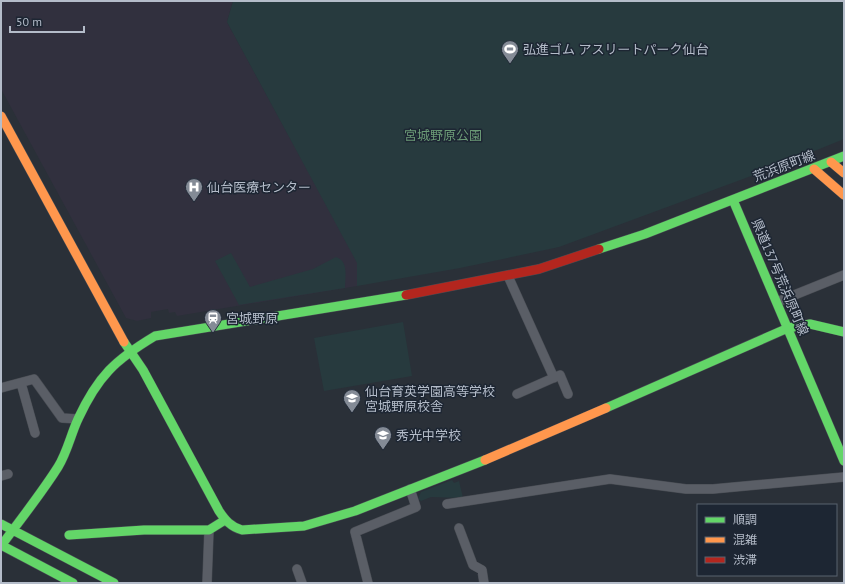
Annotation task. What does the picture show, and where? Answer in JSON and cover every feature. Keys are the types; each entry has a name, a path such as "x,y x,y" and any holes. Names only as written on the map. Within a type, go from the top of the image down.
{"street":[{"path":"1,116 113,324 143,370 225,520 234,529 242,530 304,526 355,511 527,443 788,328 810,324 844,332"},
{"name":"荒浜原町線","path":"1,546 59,466 78,419 96,384 105,373 130,350 155,336 413,294 508,276 576,258 645,234 844,156"},
{"path":"831,162 844,173"},
{"path":"814,169 844,195"},
{"name":"県道137号荒浜原町線","path":"733,200 844,461"},
{"path":"777,302 844,275"},
{"path":"508,276 554,378"},
{"path":"518,394 560,375 568,394"},
{"path":"1,388 34,379 62,418 78,419"},
{"path":"21,383 35,433"},
{"path":"447,504 610,479 686,489 713,489 844,477"},
{"path":"368,583 355,532 416,506 410,490"},
{"path":"69,535 144,530 209,530 225,520"},
{"path":"1,524 114,583"},
{"path":"459,528 473,565 482,570 484,583"},
{"path":"207,583 209,530"},
{"path":"1,546 73,583"},
{"path":"297,569 302,583"}],"shaded area":[{"name":"仙台医療センター","path":"1,1 233,1 227,22 358,263 357,286 177,316 175,312 169,313 168,309 151,312 151,318 137,321 126,318 1,89"}],"green space":[{"name":"宮城野原公園","path":"233,1 844,1 844,139 765,171 559,247 460,268 357,286 357,263 227,22"},
{"path":"231,253 250,287 313,269 336,257 343,262 345,266 345,288 239,305 215,261"},
{"path":"403,322 412,376 324,391 314,338"},
{"path":"452,480 454,483 459,481 463,498 431,497 421,501 418,499 421,492"}],"traffic: fast":[{"path":"599,249 645,234 844,156"},
{"path":"733,200 844,461"},
{"path":"1,546 38,497 58,467 85,404 101,380 118,361 155,336 406,295"},
{"path":"606,408 788,328 810,324 844,332"},
{"path":"124,342 143,370 219,511 229,523 242,530 304,526 355,511 485,460"},
{"path":"69,535 144,530 209,530 225,520"},
{"path":"1,524 114,583"},
{"path":"1,545 73,583"}],"traffic: slow":[{"path":"1,116 124,342"},
{"path":"831,162 844,173"},
{"path":"814,169 844,195"},
{"path":"485,460 606,408"}],"traffic: jam":[{"path":"406,295 539,269 599,249"}],"place":[{"name":"弘進ゴム アスリートパーク仙台","path":"510,64"},
{"name":"仙台医療センター","path":"194,202"},
{"name":"宮城野原","path":"213,333"},
{"name":"仙台育英学園高等学校 宮城野原校舎","path":"352,413"},
{"name":"秀光中学校","path":"383,450"}]}
